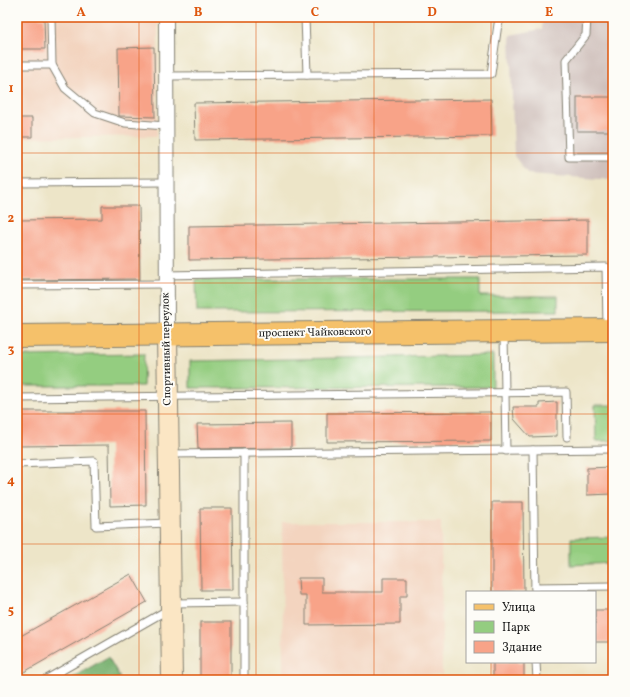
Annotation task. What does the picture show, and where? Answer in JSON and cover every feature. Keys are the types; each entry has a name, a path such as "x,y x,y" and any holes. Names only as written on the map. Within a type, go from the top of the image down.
{"main road":[{"name":"проспект Чайковского","path":"17,336 610,330"}],"street":[{"name":"Спортивный переулок","path":"166,17 166,280 172,680"}],"lane":[{"path":"51,17 52,65 65,88 95,112 125,124 166,126"},
{"path":"305,17 307,75"},
{"path":"166,76 491,74 492,57 498,24 502,17"},
{"path":"587,17 586,35 566,60 569,157 613,157"},
{"path":"17,65 52,65"},
{"path":"17,183 166,182"},
{"path":"17,285 486,269 606,267 610,330"},
{"path":"504,331 506,451"},
{"path":"17,398 566,392 567,437"},
{"path":"168,454 613,449"},
{"path":"533,450 535,589 613,586"},
{"path":"244,453 244,680"},
{"path":"17,464 94,461 96,526 170,523"},
{"path":"45,680 171,606 244,602"},
{"path":"536,663 537,680"}],"shaded area":[{"path":"17,17 158,17 157,136 17,138"},
{"path":"543,17 613,17 613,180 528,174 514,156 510,35 542,29"},
{"path":"282,522 441,522 442,675 283,676"}],"green space":[{"path":"196,279 480,279 480,296 558,296 558,311 197,312"},
{"path":"144,354 143,386 17,386 17,356"},
{"path":"493,355 493,387 190,388 190,361"},
{"path":"595,405 613,405 613,441 596,441"},
{"path":"613,537 613,563 571,565 571,538"},
{"path":"108,657 120,677 116,680 68,680"}],"building":[{"path":"17,18 44,18 45,49 17,49"},
{"path":"154,47 155,117 119,116 118,48"},
{"path":"577,97 613,97 613,131 577,131"},
{"path":"491,99 492,136 195,140 194,103"},
{"path":"17,118 32,118 32,137 17,137"},
{"path":"102,206 139,206 140,279 17,280 17,220 102,219"},
{"path":"588,220 588,255 189,260 189,226"},
{"path":"557,402 557,436 530,437 514,419 513,407 539,407 539,403"},
{"path":"17,411 145,411 146,505 110,506 109,445 17,446"},
{"path":"491,412 491,441 327,442 327,413"},
{"path":"291,423 291,448 198,449 197,424"},
{"path":"613,467 613,494 587,495 587,468"},
{"path":"492,502 523,502 524,591 492,591"},
{"path":"200,508 232,508 233,590 201,590"},
{"path":"131,574 147,602 17,676 17,638"},
{"path":"298,578 322,578 322,592 383,592 383,578 407,578 407,596 400,596 400,624 306,625 306,595 299,595"},
{"path":"596,610 613,610 613,642 596,642"},
{"path":"200,622 231,622 231,680 200,680"},
{"path":"493,663 524,663 524,680 493,680"}]}
